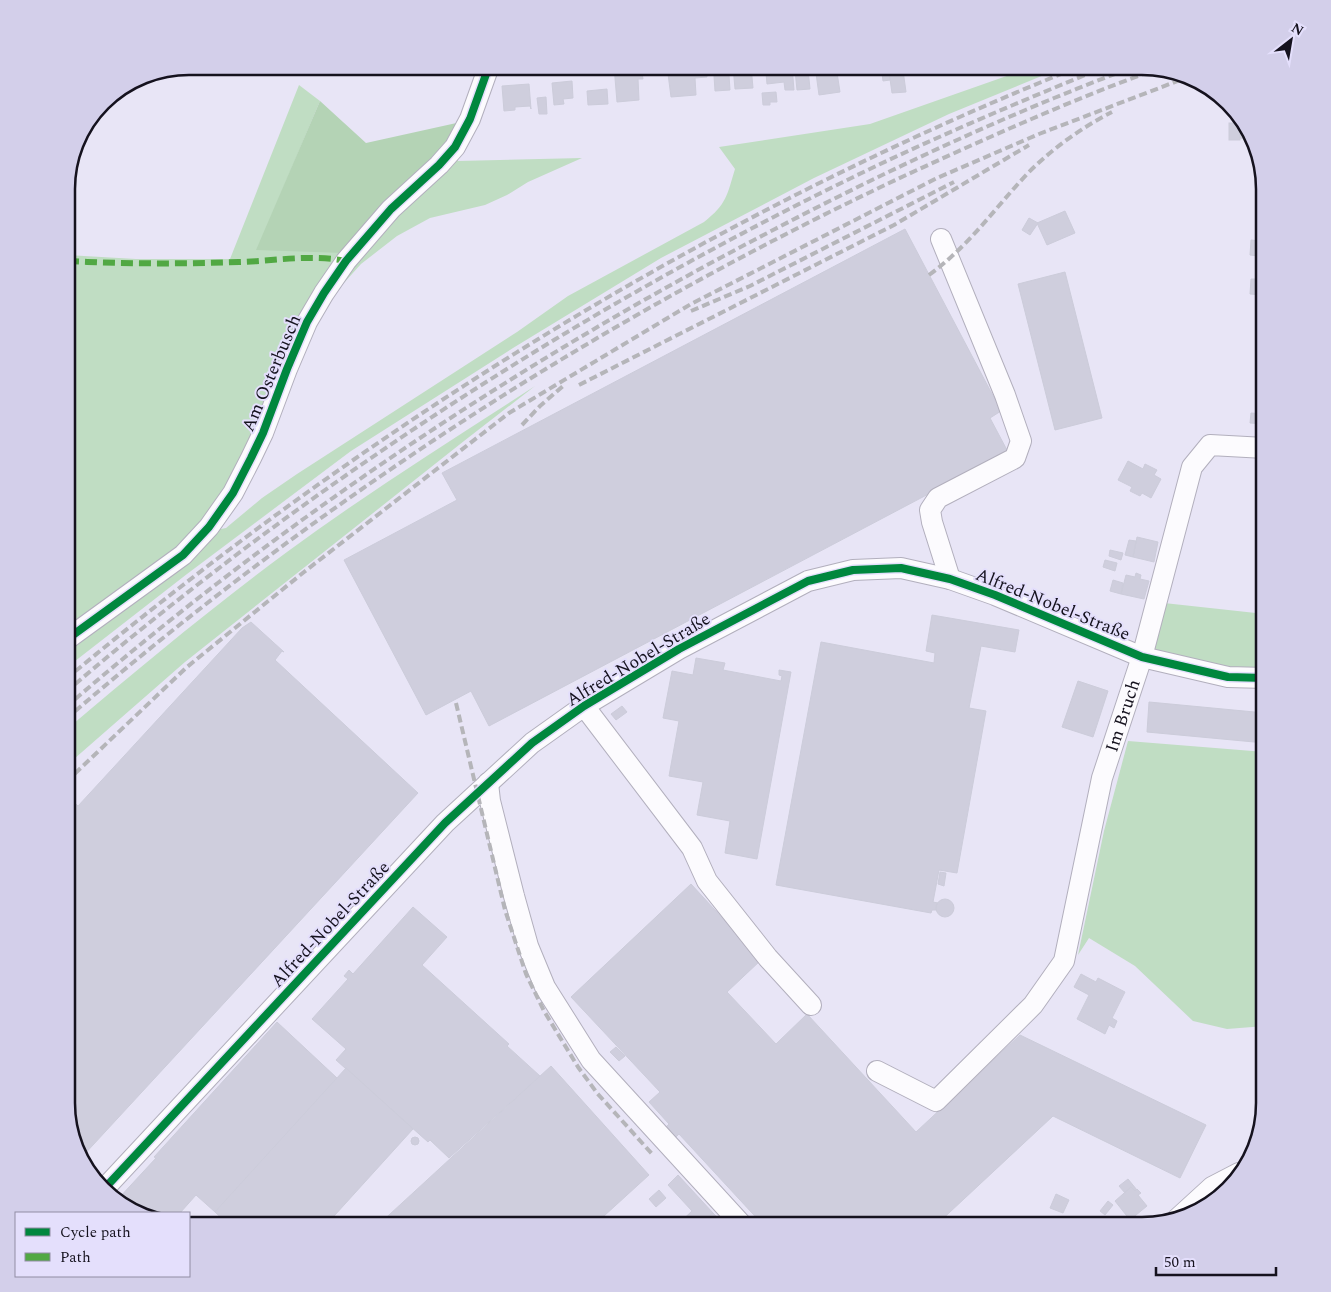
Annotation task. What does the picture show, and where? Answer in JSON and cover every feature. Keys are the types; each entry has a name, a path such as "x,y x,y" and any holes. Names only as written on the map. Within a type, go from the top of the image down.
{"street":[{"name":"Am Osterbusch","path":"75,633 183,555 209,527 233,493 251,458 263,433 307,322 324,293 346,260 391,209 439,165 455,146 470,119 486,75"},
{"path":"941,239 1005,395 1021,440 1015,458 938,498 930,510 950,579"},
{"name":"Im Bruch","path":"877,1071 936,1101 1033,1005 1064,961 1102,778 1142,657 1192,467 1210,444 1256,447"},
{"name":"Alfred-Nobel-Straße","path":"109,1184 438,830 532,743 584,706 679,649 808,581 853,570 901,568 950,579 995,595 1142,657 1228,677 1256,678"},
{"path":"584,706 692,848 707,881 768,958 811,1005"},
{"path":"488,783 490,801 528,946 546,987 591,1060 735,1217"},
{"path":"1192,1205 1212,1187 1226,1180"}],"green space":[{"path":"1009,75 1044,75 949,114 814,178 661,258 513,348 351,451 75,661 75,255 136,259 230,259 299,85 320,101 257,250 461,122 458,161 582,158 528,182 507,195 485,205 430,218 397,236 361,264 334,294 314,327 219,527 221,529 226,528 262,498 297,474 517,332 568,296 712,216 722,204 728,192 735,169 719,147 870,124"},
{"path":"320,101 366,143 461,122 451,141 344,253 256,250"},
{"path":"535,386 185,662 75,758 75,722 175,639 259,573 317,530"},
{"path":"1164,603 1256,613 1256,670 1234,669 1152,651"},
{"path":"1128,741 1256,751 1256,1027 1227,1029 1193,1021 1135,966 1089,938 1078,955 1104,831"}],"building":[{"path":"615,75 642,75 643,79 638,79 639,100 617,102"},
{"path":"668,75 707,75 707,77 695,78 696,95 671,97"},
{"path":"729,75 730,90 715,91 714,76"},
{"path":"734,75 752,75 753,88 735,89"},
{"path":"766,75 793,75 794,90 785,90 784,82 767,84"},
{"path":"796,75 809,75 810,89 797,90"},
{"path":"816,75 837,75 840,92 819,95"},
{"path":"882,75 889,75 890,80 883,81"},
{"path":"889,75 904,75 906,92 892,93"},
{"path":"572,81 573,98 563,99 564,104 554,105 552,83"},
{"path":"529,84 531,109 530,106 515,107 515,110 504,111 502,86"},
{"path":"607,89 608,104 588,105 587,91"},
{"path":"776,92 777,102 763,105 762,93"},
{"path":"546,97 547,114 539,114 537,98"},
{"path":"1229,123 1235,123 1240,130 1240,140 1229,140"},
{"path":"1240,130 1244,138 1240,138"},
{"path":"1065,211 1075,233 1047,245 1037,223"},
{"path":"1029,218 1038,223 1030,235 1022,230"},
{"path":"905,229 1001,411 990,418 1008,452 489,726 471,691 426,715 344,560 457,500 442,473"},
{"path":"1251,240 1256,241 1256,256 1250,255"},
{"path":"1065,272 1102,418 1055,430 1018,284"},
{"path":"1251,279 1256,279 1256,294 1250,294"},
{"path":"1251,413 1256,413 1256,423 1250,423"},
{"path":"1128,461 1143,469 1145,464 1157,470 1154,475 1161,479 1151,498 1142,493 1140,496 1130,491 1132,487 1118,480"},
{"path":"1137,537 1158,542 1154,562 1133,557"},
{"path":"1129,540 1136,541 1133,557 1125,555"},
{"path":"1110,550 1123,553 1121,560 1109,556"},
{"path":"1105,560 1117,563 1115,571 1103,567"},
{"path":"1136,573 1141,575 1140,579 1149,581 1144,599 1121,594 1126,575 1135,577"},
{"path":"1113,580 1123,583 1121,594 1110,591"},
{"path":"932,615 1019,630 1015,652 981,646 969,708 986,711 957,873 939,870 933,902 938,903 937,910 932,910 931,913 776,885 821,642 934,663 935,653 926,651"},
{"path":"251,622 284,652 282,651 275,660 418,793 87,1152 77,1125 75,1103 75,803 78,806 242,628"},
{"path":"696,658 725,663 723,670 781,681 782,676 779,675 779,670 791,672 757,859 725,853 730,821 697,815 703,782 669,776 679,721 663,718 672,671 693,675"},
{"path":"1078,681 1108,691 1093,737 1062,727"},
{"path":"1149,702 1256,712 1256,742 1147,732"},
{"path":"622,706 627,712 616,720 611,714"},
{"path":"940,872 946,873 944,886 938,884"},
{"path":"691,884 761,960 727,992 776,1044 807,1014 916,1132 1020,1035 1206,1125 1180,1178 1053,1116 945,1217 756,1217 679,1134 674,1139 665,1128 669,1124 649,1102 660,1092 571,997"},
{"path":"945,899 951,902 954,908 951,914 945,917 939,914 936,908 939,902"},
{"path":"413,907 447,937 422,965 509,1044 507,1046 540,1076 449,1158 430,1140 428,1142 336,1060 346,1049 312,1019 348,979 344,976 349,970 353,974"},
{"path":"1081,974 1096,982 1098,978 1125,992 1112,1018 1117,1021 1114,1028 1109,1025 1105,1034 1077,1019 1089,995 1074,987"},
{"path":"277,1022 337,1078 215,1212 196,1195 181,1212 157,1212 132,1202 122,1195 156,1158 154,1157"},
{"path":"616,1047 625,1056 619,1061 610,1052"},
{"path":"551,1066 649,1175 603,1217 387,1217"},
{"path":"346,1068 413,1129 333,1217 220,1217 215,1212"},
{"path":"415,1137 419,1141 415,1145 411,1141"},
{"path":"678,1175 713,1213 708,1217 686,1217 692,1211 668,1185"},
{"path":"1128,1179 1137,1190 1135,1191 1131,1187 1125,1193 1119,1186"},
{"path":"1131,1187 1141,1193 1138,1195 1147,1206 1134,1217 1128,1217 1115,1201"},
{"path":"659,1190 666,1198 656,1207 649,1199"},
{"path":"1056,1194 1069,1200 1063,1213 1050,1208"},
{"path":"1108,1201 1113,1205 1105,1215 1100,1211"},
{"path":"713,1213 717,1217 708,1217"}],"railway":[{"path":"75,672 182,586 301,497 424,412 549,332 678,258 809,188 944,124 1060,75"},
{"path":"75,684 179,599 322,492 475,389 553,341 712,249 876,166 1085,75"},
{"path":"75,699 148,638 232,572 319,508 407,447 496,389 588,333 681,279 863,184 998,122 1113,75"},
{"path":"75,712 162,639 261,562 362,489 466,419 573,353 681,290 792,231 904,176 1061,106 1141,75"},
{"path":"75,773 187,667 304,572 509,413 691,304 937,178 1039,134 1177,81"},
{"path":"929,275 969,239 1028,173 1047,155 1089,125 1112,112"},
{"path":"579,385 894,225 1029,145"},
{"path":"691,311 750,286 954,182"},
{"path":"522,425 563,386"},
{"path":"456,703 505,910 526,974 544,1011 578,1067 597,1093 653,1155"}],"marked path":[{"path":"75,261 196,263 306,258 346,261"}],"cycle path":[{"path":"75,633 183,555 209,527 233,493 251,458 263,433 307,322 324,293 346,261 391,209 439,165 455,147 470,119 486,75"},
{"path":"109,1184 445,823 532,743 584,706 679,649 808,581 853,570 901,568 950,579 995,595 1142,657 1228,677 1256,678"}]}
